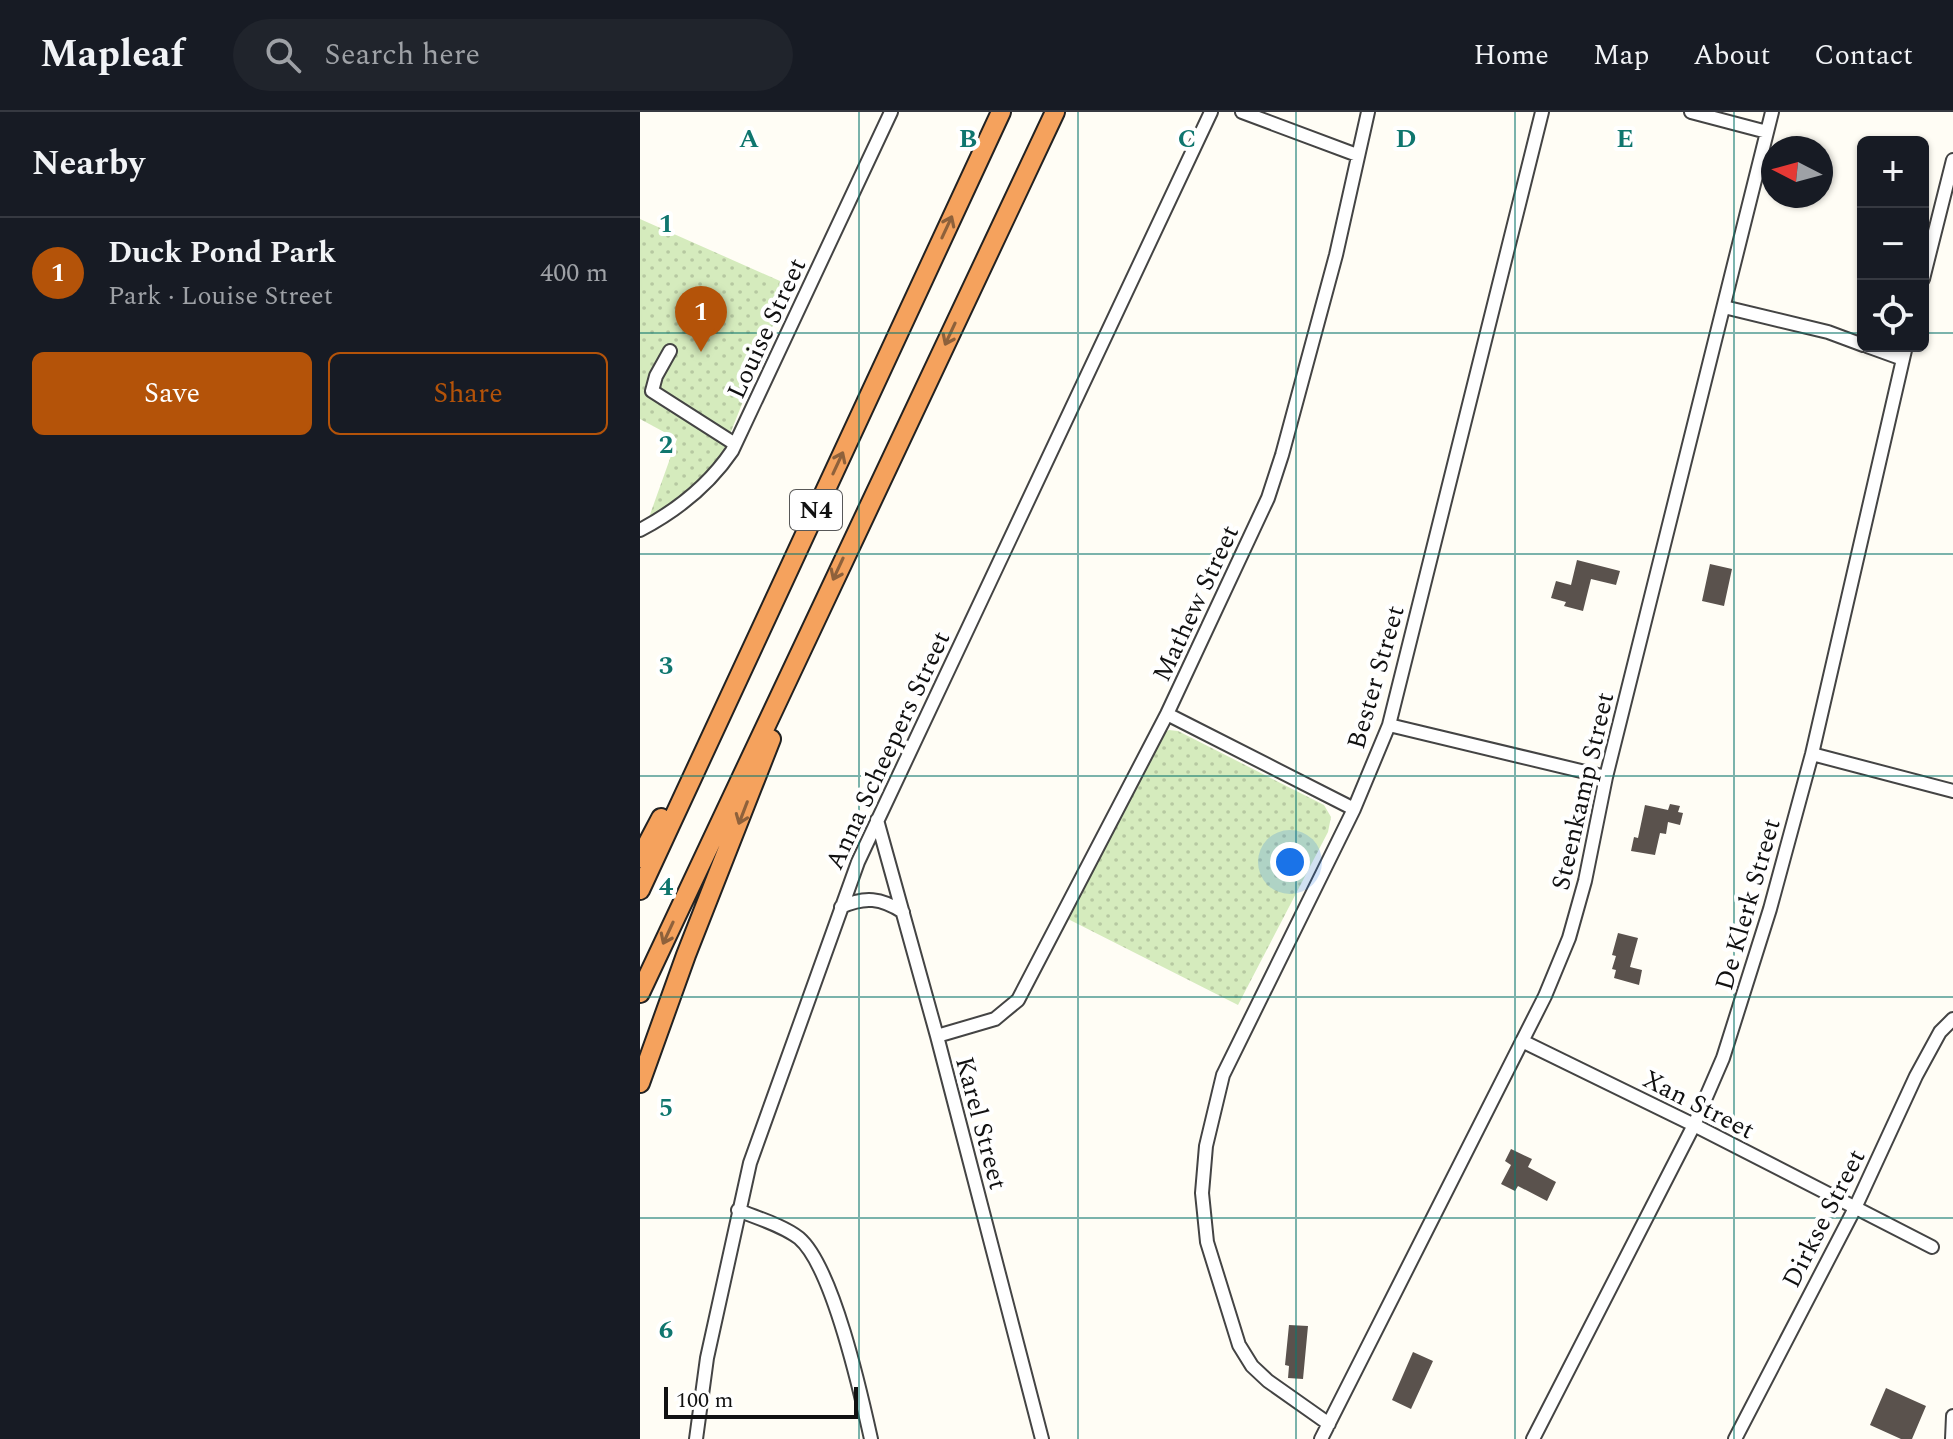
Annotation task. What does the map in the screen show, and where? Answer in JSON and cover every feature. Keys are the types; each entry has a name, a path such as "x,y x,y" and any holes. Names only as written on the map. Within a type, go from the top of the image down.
{"highway":[{"name":"N4","path":"640,890 1001,112"},
{"name":"N4","path":"640,993 1055,112"},
{"path":"640,858 783,582"},
{"path":"640,1083 675,984 820,609"}],"street":[{"name":"Louise Street","path":"640,530 683,503 711,478 735,444 891,112"},
{"name":"Anna Scheepers Street","path":"696,1439 707,1358 738,1210 755,1149 841,907 877,820 1211,112"},
{"path":"1242,112 1357,155"},
{"name":"Mathew Street","path":"937,1036 995,1019 1018,1000 1167,714 1268,498 1336,255 1368,112"},
{"name":"Bester Street","path":"1329,1424 1268,1381 1252,1366 1239,1345 1207,1242 1202,1193 1206,1146 1223,1075 1354,809 1389,725 1542,112"},
{"path":"1691,112 1767,132"},
{"name":"Steenkamp Street","path":"1321,1439 1522,1041 1569,938 1585,881 1606,777 1772,112"},
{"path":"1929,255 1953,160"},
{"path":"1724,307 1828,332 1857,342"},
{"path":"670,351 656,376 652,391 735,444"},
{"name":"De Klerk Street","path":"1533,1439 1694,1125 1723,1058 1812,754 1904,352"},
{"path":"1167,714 1354,809"},
{"path":"1389,725 1606,777"},
{"path":"1812,754 1953,791"},
{"name":"Karel Street","path":"877,820 1042,1439"},
{"path":"841,907 871,899 888,903 903,912"},
{"name":"Dirkse Street","path":"1735,1439 1855,1208 1916,1076 1940,1032 1953,1019"},
{"name":"Xan Street","path":"1522,1041 1932,1247"},
{"path":"738,1210 790,1233 809,1249 832,1297 858,1381 871,1439"},
{"path":"1952,1439 1953,1416"}],"green space":[{"path":"640,219 789,285 717,467 647,523 677,439 640,419"},
{"path":"1169,730 1178,731 1324,805 1331,817 1328,832 1238,1005 1066,918 1162,734"}],"building":[{"path":"1577,560 1620,571 1616,585 1591,579 1583,611 1564,606 1566,602 1551,598 1556,581 1571,585"},
{"path":"1710,564 1732,569 1724,606 1702,601"},
{"path":"1670,804 1680,806 1678,812 1683,813 1680,825 1668,822 1666,834 1660,833 1655,855 1631,851 1634,837 1638,838 1645,805 1668,810"},
{"path":"1618,933 1638,938 1630,967 1642,970 1639,985 1614,978 1616,970 1612,969 1616,956 1612,955"},
{"path":"1511,1149 1532,1159 1528,1167 1556,1182 1547,1201 1518,1186 1515,1191 1501,1184 1511,1165 1505,1161"},
{"path":"1289,1325 1308,1326 1303,1379 1288,1378 1289,1366 1285,1365"},
{"path":"1413,1352 1433,1361 1411,1409 1392,1400"},
{"path":"1886,1388 1926,1406 1912,1439 1901,1439 1870,1425"}],"place":[{"name":"Duck Pond Park","path":"701,352"}]}
